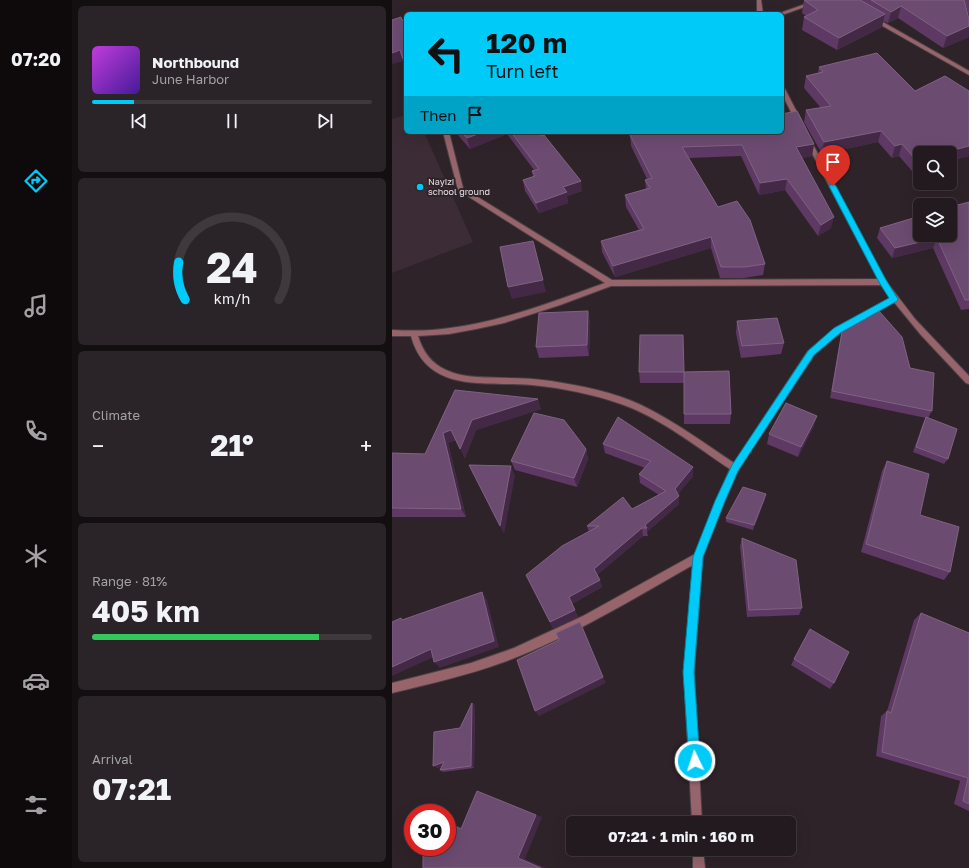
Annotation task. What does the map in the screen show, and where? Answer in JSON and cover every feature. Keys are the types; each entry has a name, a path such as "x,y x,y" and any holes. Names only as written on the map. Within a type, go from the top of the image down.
{"street":[{"path":"759,0 760,12"},
{"path":"784,13 822,0"},
{"path":"868,15 969,73"},
{"path":"784,93 800,124"},
{"path":"804,131 883,282 894,299 969,381"},
{"path":"446,134 460,189 611,283"},
{"path":"392,333 414,335 461,330 497,323 611,283 883,282"},
{"path":"697,816 689,672 698,557 735,468 811,353 837,331 894,299"},
{"path":"414,335 419,353 434,368 459,378 532,382 582,391 624,401 661,419 735,468"},
{"path":"392,688 449,675 516,652 590,618 698,557"},
{"path":"698,856 698,868"}],"shaded area":[{"name":"Nayizi school ground","path":"404,116 404,134 425,134 473,242 392,273 392,119"}],"building":[{"path":"804,0 860,0 885,14 839,38 804,17 818,10"},
{"path":"871,0 964,0 969,19 969,26 947,36 901,6 891,12"},
{"path":"401,17 402,20 404,20 403,59 400,50 392,53 392,20"},
{"path":"877,53 915,91 945,76 969,91 969,146 957,149 957,146 913,146 913,157 902,144 895,146 881,131 824,142 806,110 831,106 806,76 823,72 819,67"},
{"path":"797,111 814,144 796,147 834,217 821,225 787,179 760,183 742,145 682,147 718,207 737,201 750,220 765,264 745,267 721,267 711,237 613,266 601,241 644,229 625,195 650,188 645,180 652,178 630,135 784,134 784,114"},
{"path":"463,134 478,134 467,138"},
{"path":"513,134 544,135 581,181 563,187 567,192 536,203 523,180 535,176 532,171 539,169"},
{"path":"969,202 969,300 965,300 939,242 957,242 957,205"},
{"path":"913,218 913,242 920,242 895,248 880,228"},
{"path":"533,241 543,280 508,287 500,247"},
{"path":"588,311 587,345 536,347 539,313"},
{"path":"879,311 902,337 910,368 934,373 932,411 832,391 843,326"},
{"path":"777,318 784,343 742,346 737,321"},
{"path":"640,335 683,335 684,372 639,372"},
{"path":"729,371 731,414 684,414 684,372"},
{"path":"455,390 538,399 472,420 460,449 451,430 443,433 461,509 392,508 392,453 425,454"},
{"path":"786,403 817,416 801,447 769,434"},
{"path":"534,413 564,420 586,449 574,478 511,461"},
{"path":"618,417 693,467 675,489 679,496 645,525 647,528 642,528 594,569 600,580 569,597 575,610 550,622 526,575 562,546 599,526 587,526 623,497 632,509 666,491 639,474 651,461 603,444"},
{"path":"926,417 957,429 948,459 916,447"},
{"path":"887,461 929,474 920,515 959,527 950,572 866,544"},
{"path":"469,465 511,466 500,526"},
{"path":"743,487 766,494 754,525 726,518"},
{"path":"742,538 796,560 802,608 749,610"},
{"path":"482,592 494,641 434,662 431,649 392,667 392,622 401,618 402,620"},
{"path":"921,613 969,633 969,804 963,801 968,778 882,752 887,711 891,713"},
{"path":"580,622 603,677 535,711 517,660 559,640 556,633"},
{"path":"810,629 849,652 834,683 794,659"},
{"path":"472,703 471,766 440,770 444,762 433,766 434,732 460,728"},
{"path":"477,791 536,815 518,858 541,868 423,868 423,856 456,856 456,827 461,829"}],"place":[{"name":"Nayizi school ground","path":"420,187"}],"route":[{"path":"695,761 689,672 698,557 720,501 735,468 754,437 811,353 837,331 894,299 883,282 833,186"}]}
